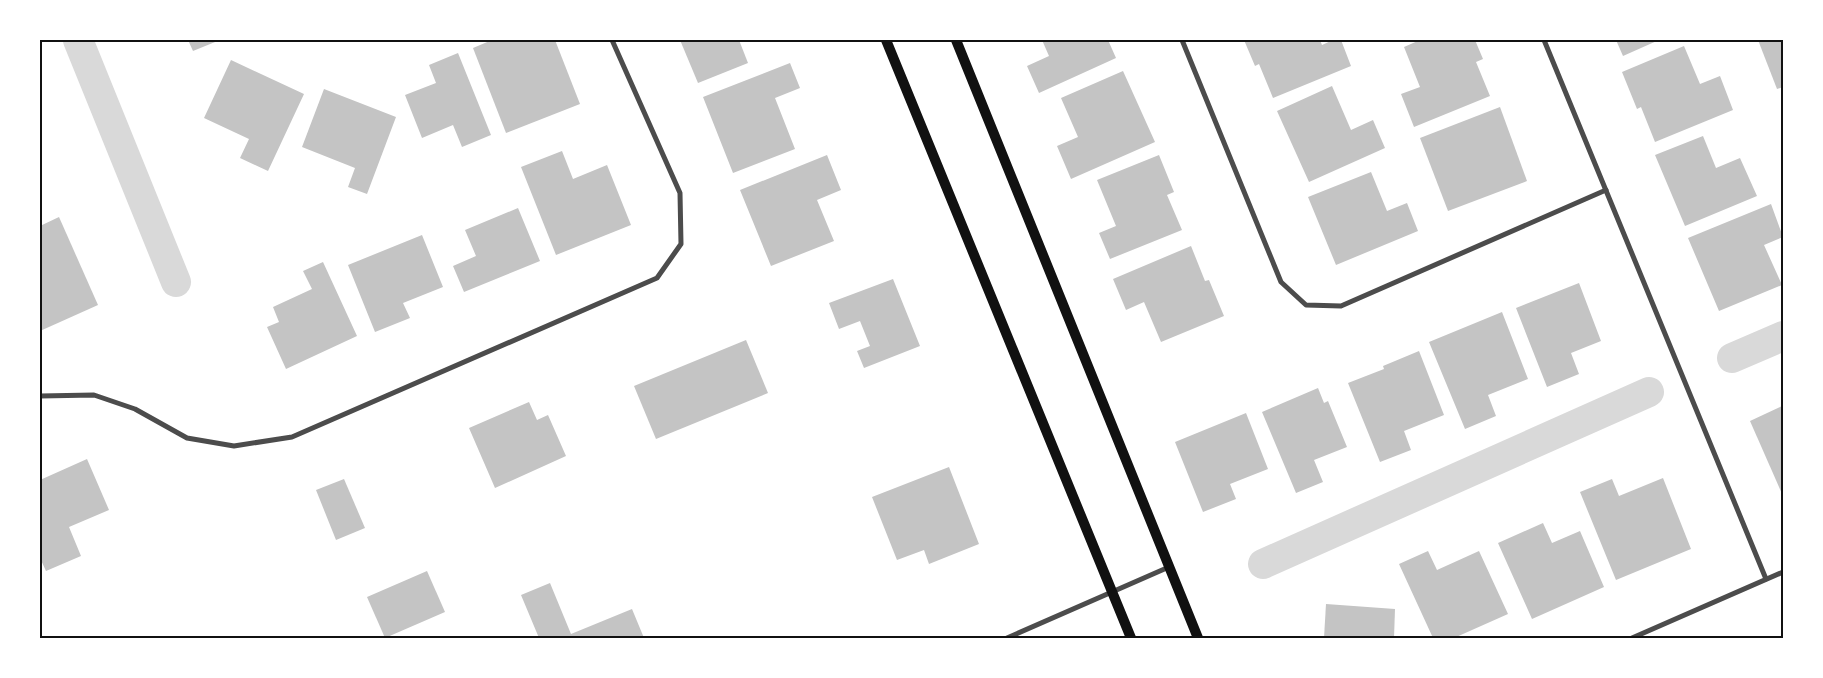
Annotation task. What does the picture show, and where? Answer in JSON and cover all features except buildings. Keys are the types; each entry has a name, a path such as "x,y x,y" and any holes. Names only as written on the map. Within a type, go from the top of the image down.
{"main road":[{"path":"886,40 1131,638"},
{"path":"956,40 1198,638"}],"street":[{"path":"40,396 94,395 135,409 187,438 234,446 292,436 657,278 681,244 680,193 612,40"},
{"path":"1182,40 1281,282 1306,306 1341,306 1606,190"},
{"path":"1544,40 1766,579"},
{"path":"1007,638 1170,567"},
{"path":"1632,638 1783,572"}],"waterway":[{"path":"78,40 176,282"},
{"path":"1732,358 1783,336"},
{"path":"1263,564 1649,392"}]}
